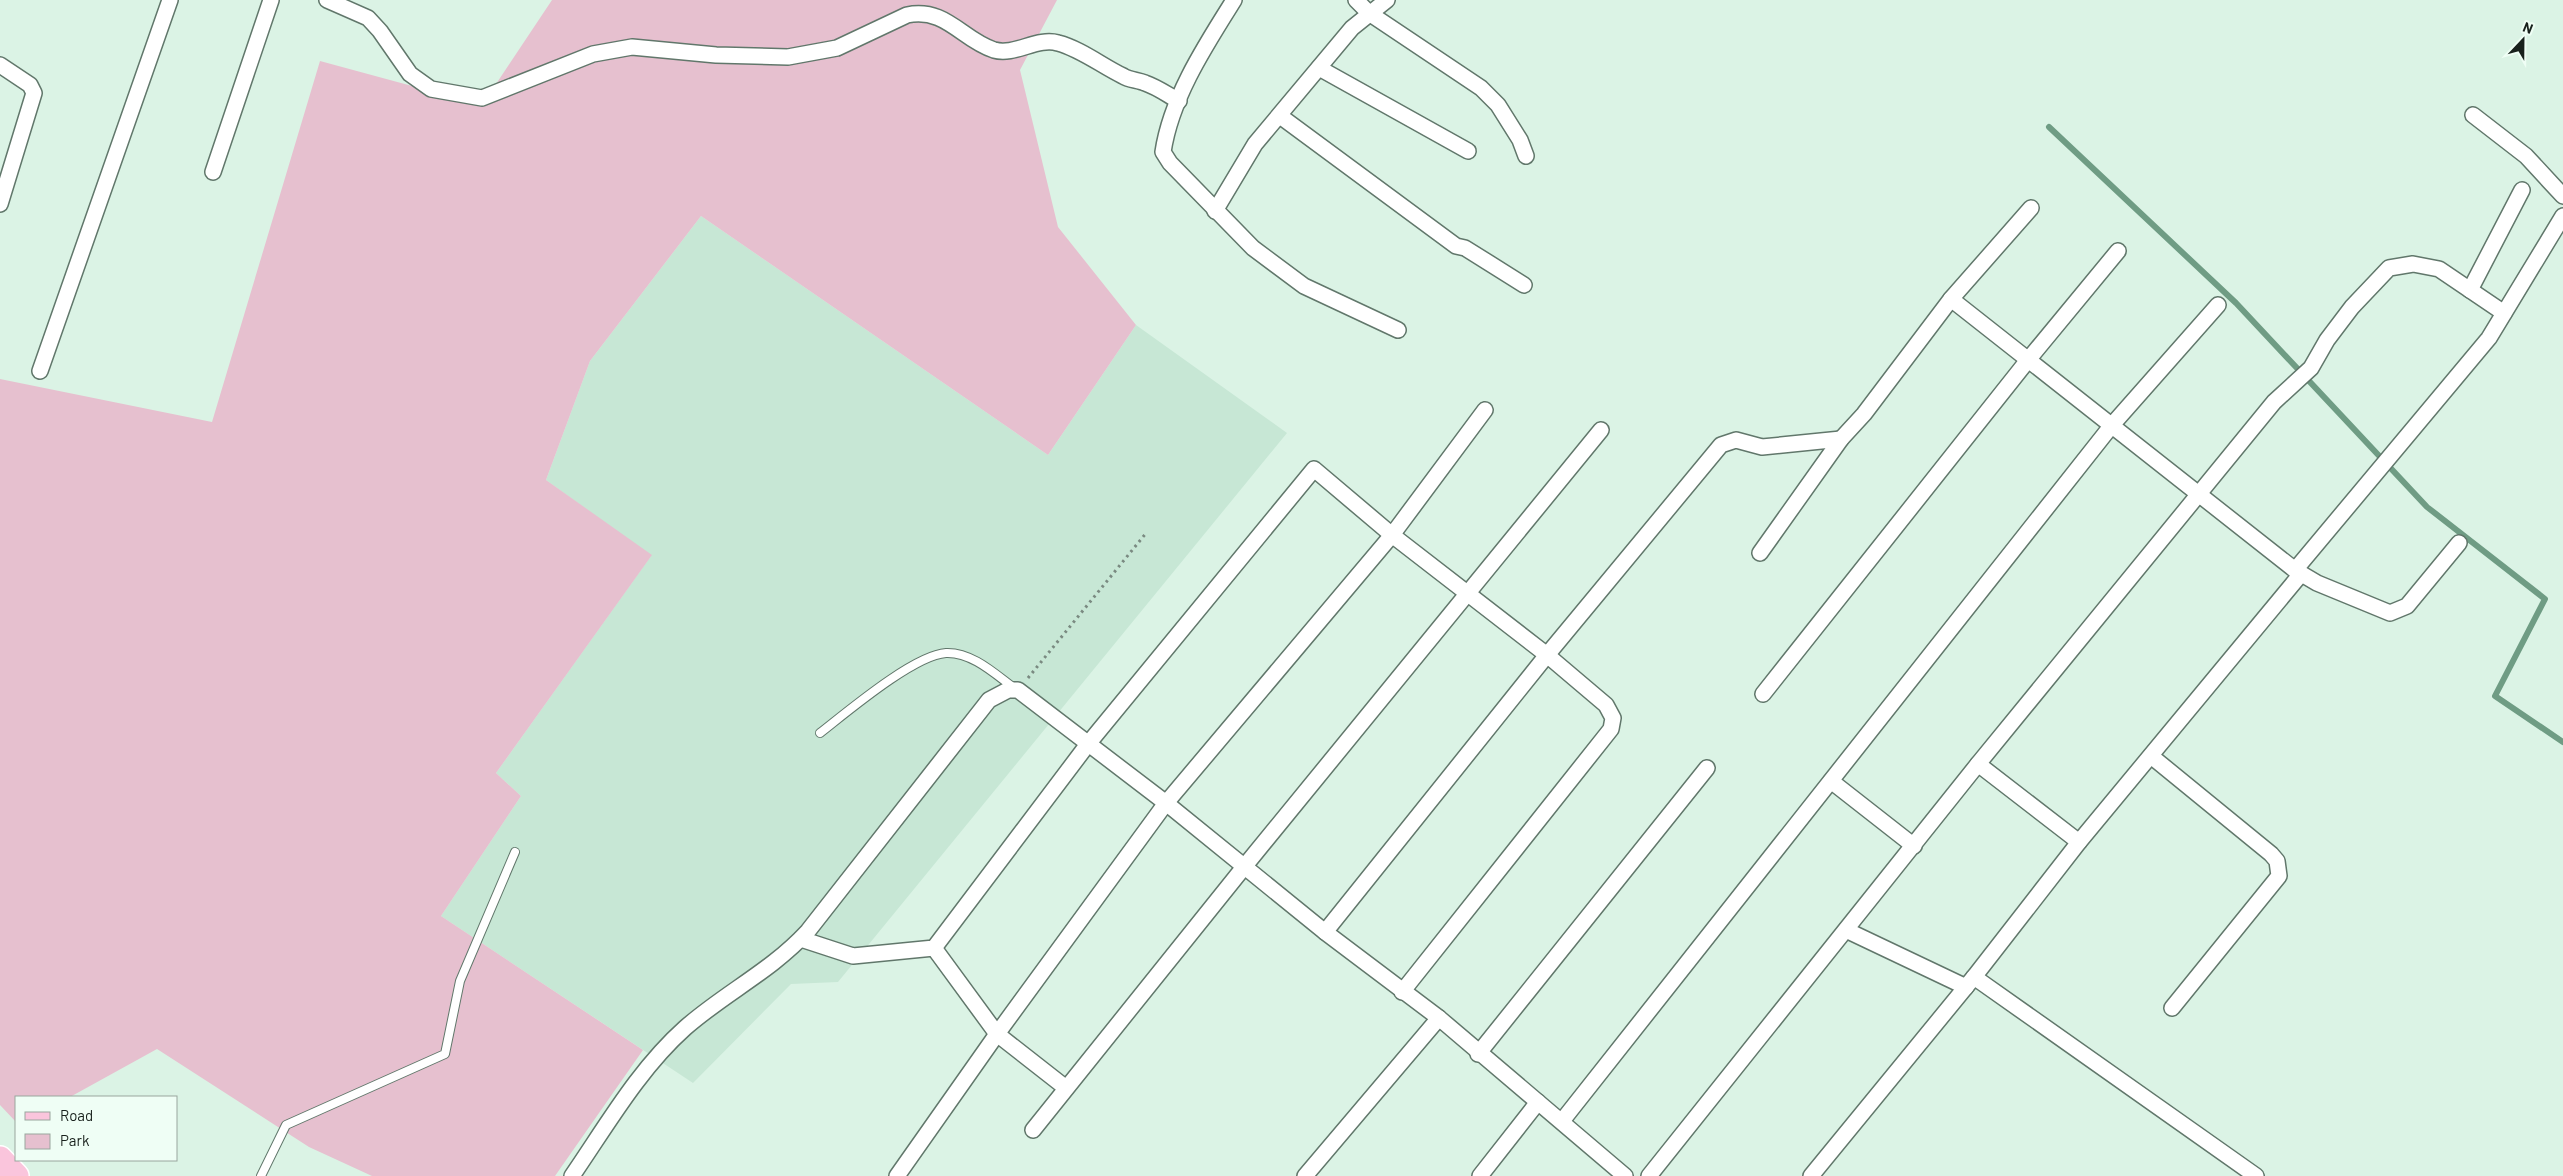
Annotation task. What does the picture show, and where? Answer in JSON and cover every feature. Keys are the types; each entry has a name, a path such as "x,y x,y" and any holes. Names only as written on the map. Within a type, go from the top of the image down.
{"street":[{"path":"40,371 170,0"},
{"path":"213,172 271,0"},
{"path":"327,0 368,18 380,31 410,74 431,89 482,98 593,54 632,47 716,55 788,57 837,48 880,30 907,15 920,13 936,16 994,50 1010,51 1032,44 1056,42 1077,51 1125,78 1145,82 1179,101"},
{"path":"1234,0 1208,40 1179,101 1166,133 1163,152 1215,211 1253,248 1304,286 1398,330"},
{"path":"1356,0 1369,13 1481,88 1498,105 1520,140 1526,156"},
{"path":"1215,211 1255,144 1352,28 1387,0"},
{"path":"0,66 30,85 34,93 0,204"},
{"path":"1319,68 1468,151"},
{"path":"2473,115 2526,156 2563,196"},
{"path":"1280,116 1456,246 1465,248 1524,286"},
{"path":"2470,290 2522,190"},
{"path":"1760,553 1841,439 1864,414 1951,299 2031,208"},
{"path":"1811,1176 1970,982 2079,842 2151,756 2390,455 2489,338 2563,216"},
{"path":"1763,694 2028,360 2118,252"},
{"path":"1649,1176 1978,764 2274,402 2311,368 2327,340 2352,307 2389,268 2413,264 2439,269 2504,313"},
{"path":"1951,299 2298,572 2317,583 2390,613 2407,606 2459,543"},
{"path":"1562,1121 2112,425 2218,305"},
{"path":"897,1176 997,1034 1166,803 1392,534 1485,410"},
{"path":"1033,1130 1244,867 1469,594 1601,430"},
{"path":"1325,932 1547,655 1721,445 1736,440 1762,447 1841,439"},
{"path":"801,939 853,956 934,948 1088,744 1314,469 1392,534 1547,655 1606,705 1613,718 1610,728 1402,992"},
{"path":"572,1176 642,1074 685,1028 773,965 801,939 989,700 1008,690 1018,690 1166,803 1402,992 1439,1018 1478,1054 1562,1121 1625,1176"},
{"path":"2151,756 2271,854 2277,861 2279,876 2172,1008"},
{"path":"1978,764 2079,842"},
{"path":"1478,1054 1707,768"},
{"path":"1832,781 1914,846"},
{"path":"1846,930 1970,982 2256,1176"},
{"path":"934,948 997,1034 1066,1088"},
{"path":"1305,1176 1439,1018"},
{"path":"1480,1176 1538,1102"}],"lane":[{"path":"820,733 922,660 947,653 974,660 1018,690"},
{"path":"260,1176 286,1125 445,1054 460,982 515,852"}],"path":[{"path":"1018,690 1147,532"}],"shaded area":[{"path":"701,216 1048,455 1136,325 1287,433 838,982 791,984 693,1083 441,916 521,796 496,773 651,556 546,480 590,361"}],"green space":[{"path":"552,0 1057,0 1020,70 1058,227 1136,325 1048,455 701,216 590,361 546,480 652,555 496,773 521,796 441,916 643,1050 555,1176 372,1176 309,1147 157,1049 72,1096 15,1096 15,1121 0,1105 0,379 212,422 320,61 482,105"}],"waterway":[{"path":"2049,127 2236,303 2427,507 2545,599 2495,696 2563,742"}]}
